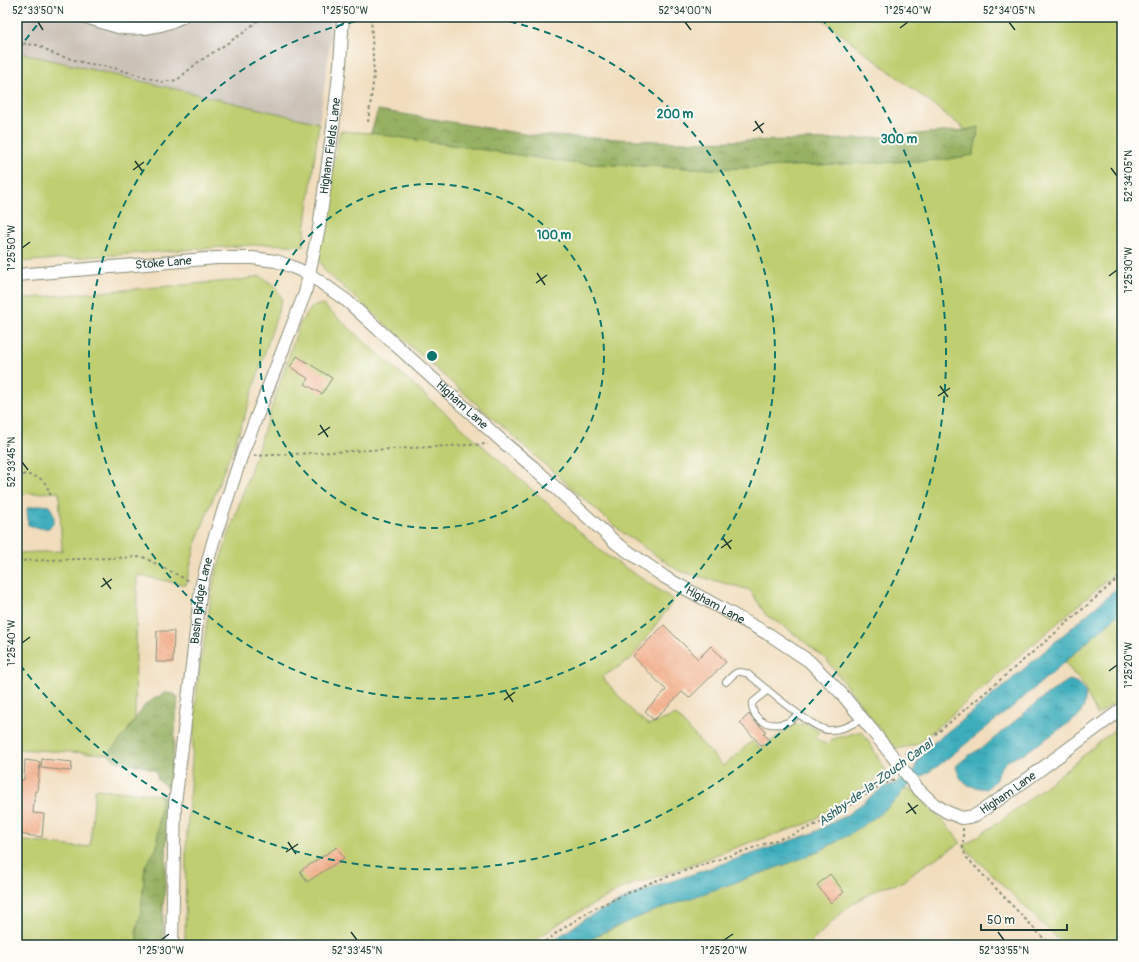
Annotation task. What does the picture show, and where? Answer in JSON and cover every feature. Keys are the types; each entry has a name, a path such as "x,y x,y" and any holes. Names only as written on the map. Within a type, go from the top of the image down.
{"street":[{"path":"85,17 119,27 137,28 156,27 182,17"},
{"name":"Higham Fields Lane","path":"309,274 319,228 336,105 343,17"},
{"name":"Stoke Lane","path":"17,275 217,258 252,258 276,261 309,274"},
{"name":"Higham Lane","path":"309,274 347,301 616,543 666,578 753,625 809,661 841,693 917,788 934,804 947,812 962,818 974,816 986,809 1122,709"},
{"name":"Basin Bridge Lane","path":"172,945 175,804 192,674 201,587 213,542 241,457 305,293 309,274"}],"lane":[{"path":"726,682 738,672 748,674 798,714 816,726 826,730 836,730 863,719"},
{"path":"768,690 754,702 752,706 754,715 763,722 778,724 788,722 798,714"}],"path":[{"path":"17,43 38,45 54,54 85,63 114,68 162,82 177,80 197,63 243,33 262,17"},
{"path":"368,122 374,76 371,17"},
{"path":"241,457 503,442"},
{"path":"17,478 25,474 38,477 47,484 51,497"},
{"path":"17,561 143,556 201,587"},
{"path":"540,945 593,909 652,882 794,834 829,819 882,784 895,781 917,750 1122,575"},
{"path":"962,818 963,849 966,858 1050,945"}],"shaded area":[{"path":"17,17 332,17 330,45 319,123 17,52"}],"green space":[{"path":"819,17 1122,17 1122,567 918,744 897,749 888,740 826,659 788,629 766,615 750,590 679,571 623,533 325,271 318,257 319,238 340,131 371,133 572,163 714,169 942,160 973,155 979,127 966,130"},
{"path":"17,52 319,123 303,246 266,244 17,262"},
{"path":"378,110 530,135 679,142 854,139 966,130 979,127 973,155 942,160 714,169 572,163 371,133"},
{"path":"260,276 275,286 282,299 242,424 196,542 186,585 137,575 135,719 126,733 108,754 17,749 17,553 62,551 59,492 17,494 17,299 241,280"},
{"path":"322,304 606,555 674,600 630,660 602,677 634,713 649,725 676,715 723,766 752,741 761,749 794,724 806,724 820,732 815,738 827,745 833,739 862,731 887,772 809,823 623,888 561,922 529,945 185,945 186,847 197,685 214,579 300,323 312,307"},
{"path":"1122,611 1122,698 1097,715 1080,679 1073,673 1065,662"},
{"path":"166,693 174,694 178,697 171,779 167,787 158,780 156,771 139,765 126,764 116,761 108,754 126,733 145,705"},
{"path":"1122,723 1122,945 1064,945 963,846 1002,820 1066,770"},
{"path":"95,789 161,795 157,848 145,866 141,913 136,932 139,945 17,945 17,840 76,847 90,846"},
{"path":"904,789 912,789 950,829 961,843 918,869 901,883 877,889 848,907 808,945 581,945 601,934 685,899 816,853 878,815 892,803"},
{"path":"161,795 166,797 168,801 163,907 163,945 139,945 136,932 141,913 145,866 157,848"}],"water":[{"path":"41,505 49,506 53,514 53,524 47,528 28,525 27,508"},
{"path":"1122,584 1122,611 1016,704 938,766 904,789 897,799 881,813 849,835 817,852 790,863 643,915 604,932 581,945 547,945 586,918 637,893 813,833 848,814 884,787 896,783 914,770 918,760 931,745 1004,686"},
{"path":"1069,680 1079,685 1086,694 1084,706 1079,716 1025,753 1007,761 1000,769 995,781 986,789 970,786 960,778 956,766 968,756 985,746 1045,696"}],"building":[{"path":"297,356 332,378 322,394 305,384 309,379 290,367"},
{"path":"664,625 698,659 711,646 726,662 689,698 682,692 654,720 645,711 666,690 633,656"},
{"path":"157,631 174,631 173,662 156,662"},
{"path":"749,714 753,720 766,731 763,733 769,740 762,746 740,723"},
{"path":"42,759 72,762 71,771 41,768"},
{"path":"25,760 40,762 33,813 44,814 42,837 17,834 18,780 24,780"},
{"path":"337,847 344,858 307,882 300,871"},
{"path":"830,874 844,892 831,903 817,885"}],"water label":[{"name":"Ashby-de-la-Zouch Canal","path":"875,782"}]}
